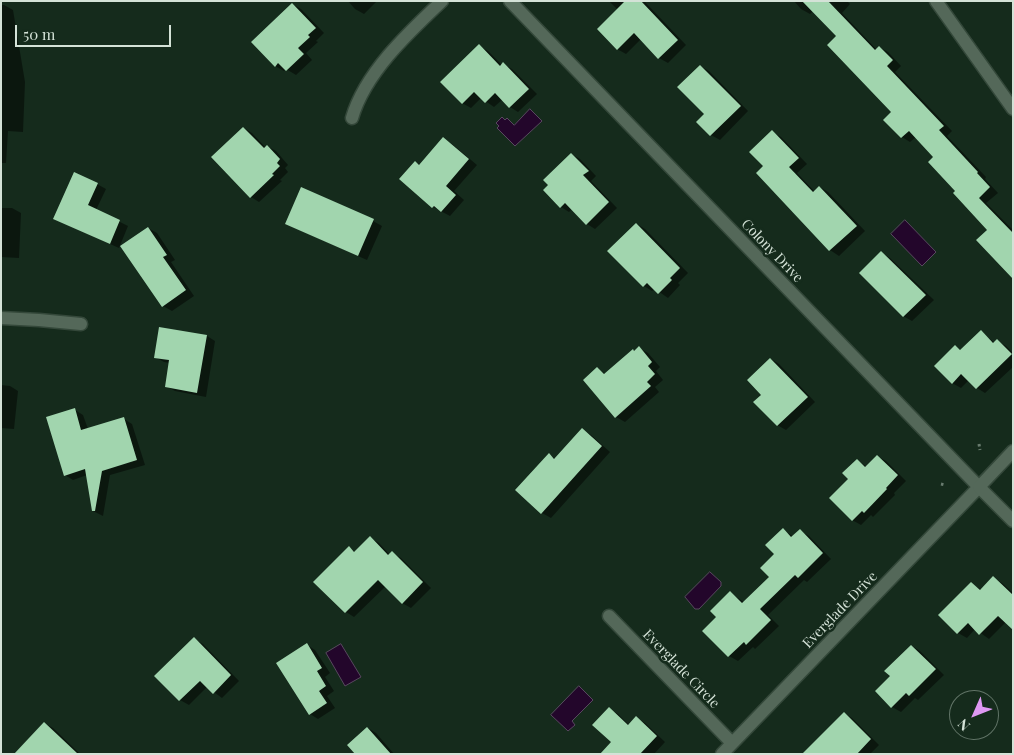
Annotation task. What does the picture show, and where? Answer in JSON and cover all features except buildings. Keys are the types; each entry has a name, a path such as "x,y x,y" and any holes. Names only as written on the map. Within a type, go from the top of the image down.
{"street":[{"path":"352,118 372,77 390,54 442,1"},
{"name":"Colony Drive","path":"510,1 1013,521"},
{"path":"936,1 1013,110"},
{"path":"1,318 81,324"},
{"name":"Everglade Drive","path":"722,754 1013,451"},
{"name":"Everglade Circle","path":"609,616 732,743"}],"path":[{"path":"979,444 980,450"}],"shaded area":[{"path":"530,109 542,121 515,146 497,128 499,126 496,123 502,117 505,120 507,118 514,125"},
{"path":"905,220 936,252 922,266 891,234"},
{"path":"710,572 721,582 721,586 699,609 695,609 685,597"},
{"path":"341,644 361,677 345,686 326,653"},
{"path":"579,686 593,700 572,721 575,725 568,731 551,715"}]}
